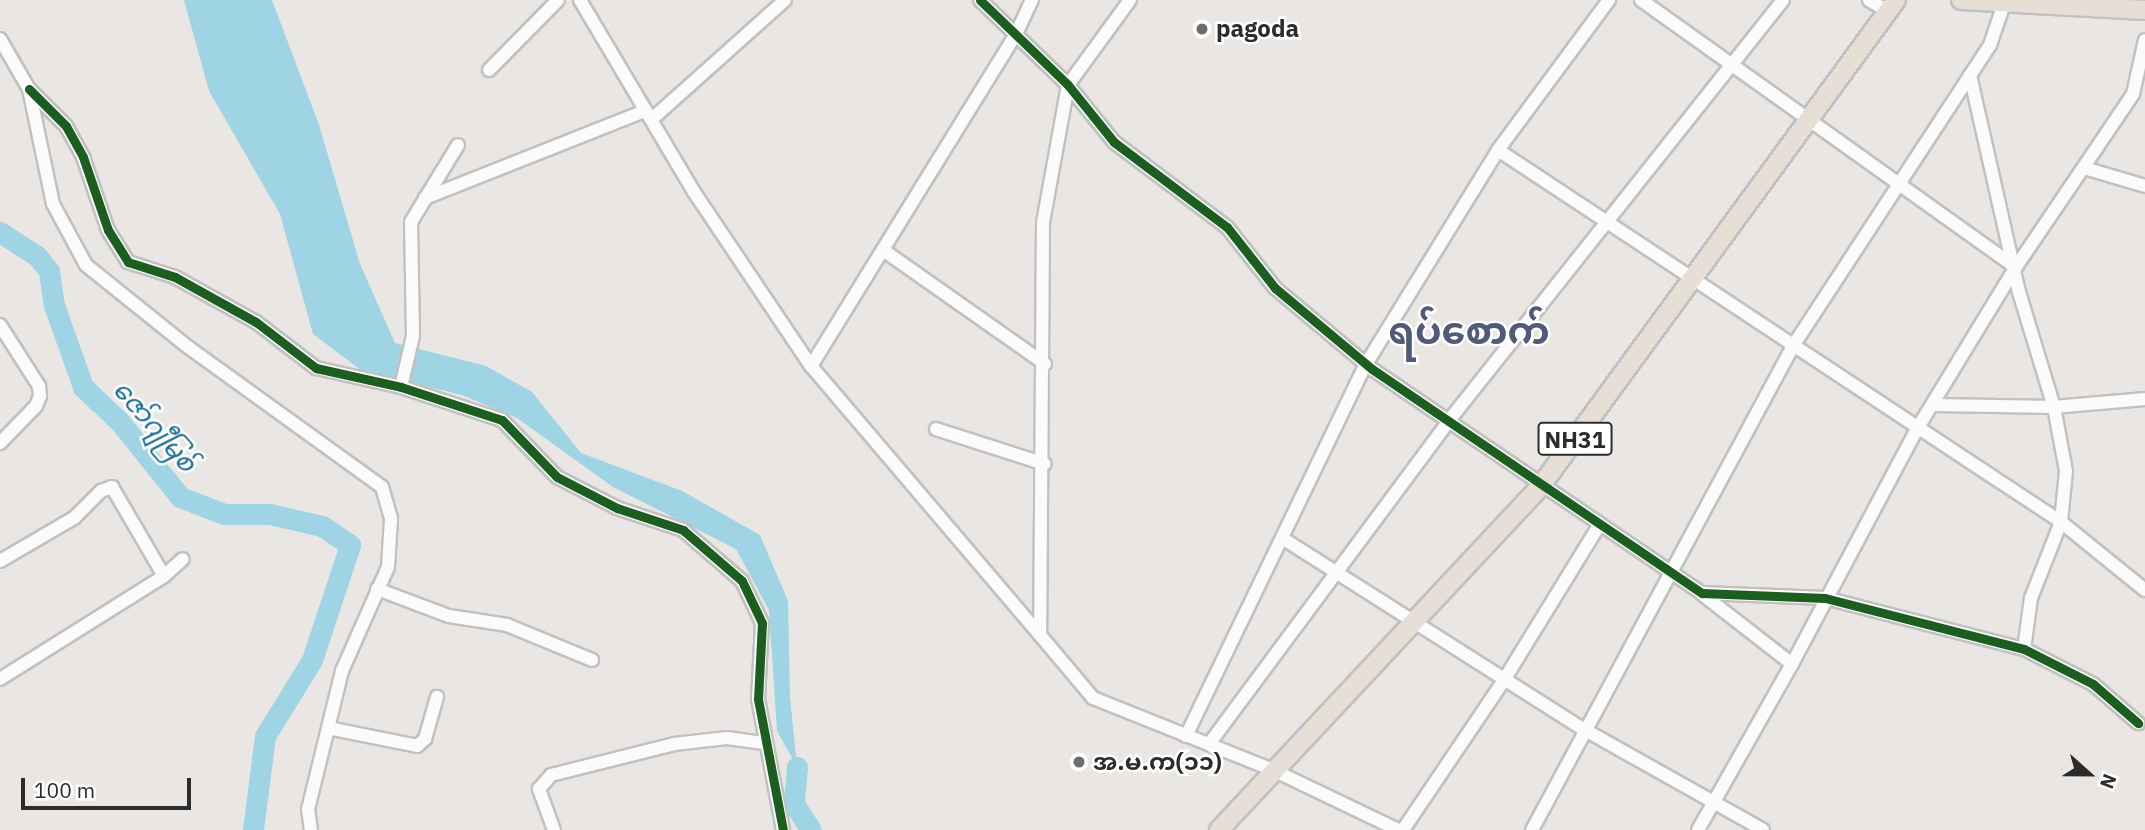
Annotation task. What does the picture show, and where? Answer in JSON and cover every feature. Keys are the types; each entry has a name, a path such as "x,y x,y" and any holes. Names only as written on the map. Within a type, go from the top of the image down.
{"highway":[{"name":"NH31","path":"1219,830 1412,619 1540,487 1812,120 1893,6 1911,0"},
{"path":"1961,0 2145,10"}],"street":[{"path":"489,70 558,0"},
{"path":"580,0 694,192 811,366 1093,698 1273,769 1401,830 1504,680 1598,527"},
{"path":"425,198 648,115 785,0"},
{"path":"981,0 1068,85 1114,142 1227,227 1275,288 1366,364 1598,527 1702,593 1792,664"},
{"path":"811,366 1016,34 1032,0"},
{"path":"1040,635 1045,464 1043,222 1068,85 1130,0"},
{"path":"1186,736 1366,364 1498,150 1609,0"},
{"path":"1640,0 1733,63 2016,267"},
{"path":"1209,744 1447,423 1783,0"},
{"path":"1869,0 1893,6"},
{"path":"1532,830 1793,346 1990,45 2004,4"},
{"path":"0,39 29,89 66,127 83,157 107,230 128,262 175,278 245,316 316,368 402,385 502,420 557,477 617,508 683,530 743,581 762,623 758,699 764,743 783,830"},
{"path":"1698,830 1792,664 1917,429 2016,267 2133,94 2145,40"},
{"path":"1970,75 2016,267 2019,292 2054,407 2066,471 2061,522 2031,598 2024,649"},
{"path":"29,89 52,204 86,265 188,347 382,487 392,547 342,671 308,809 311,830"},
{"path":"402,385 412,344 414,296 409,234 425,198 458,145"},
{"path":"1498,150 1692,282 2061,522 2145,590"},
{"path":"2084,168 2145,186"},
{"path":"883,250 1045,364"},
{"path":"0,325 39,386 40,396 36,406 0,443"},
{"path":"1933,405 2054,407 2145,399"},
{"path":"936,429 1045,464"},
{"path":"0,561 74,518 101,491 112,487 164,576"},
{"path":"1282,538 1586,730 1763,830"},
{"path":"0,679 164,576 183,559"},
{"path":"377,589 449,616 507,625 592,660"},
{"path":"1702,593 1825,598 2024,649 2093,684 2138,723"},
{"path":"328,727 417,746 425,739 437,697"},
{"path":"554,830 539,789 551,775 674,744 727,738 764,743"}],"water":[{"path":"184,0 272,0 319,125 360,264 395,343 486,366 532,392 581,453 682,491 760,535 788,601 790,697 797,767 777,731 769,610 736,549 613,487 517,418 462,395 362,371 313,334 280,214 209,91"}],"waterway":[{"name":"ဇော်ဂျီမြစ်","path":"0,232 37,256 49,271 54,305 83,387 120,422 180,497 224,514 270,514 322,526 350,545 312,660 265,736 253,830"},
{"path":"797,767 794,804 811,830"}],"cycle path":[{"path":"980,0 1068,85 1114,142 1227,227 1275,288 1372,369 1702,593 1825,598 2024,649 2093,684 2138,723"},
{"path":"29,89 66,126 83,157 108,230 128,262 175,277 256,322 316,368 401,387 502,420 557,477 617,508 683,530 742,581 762,623 758,699 783,830"}],"place":[{"name":"pagoda","path":"1202,29"},
{"name":"အ.မ.က(၁၁)","path":"1079,762"}],"district":[{"name":"ရပ်စောက်","path":"1469,330"}]}
